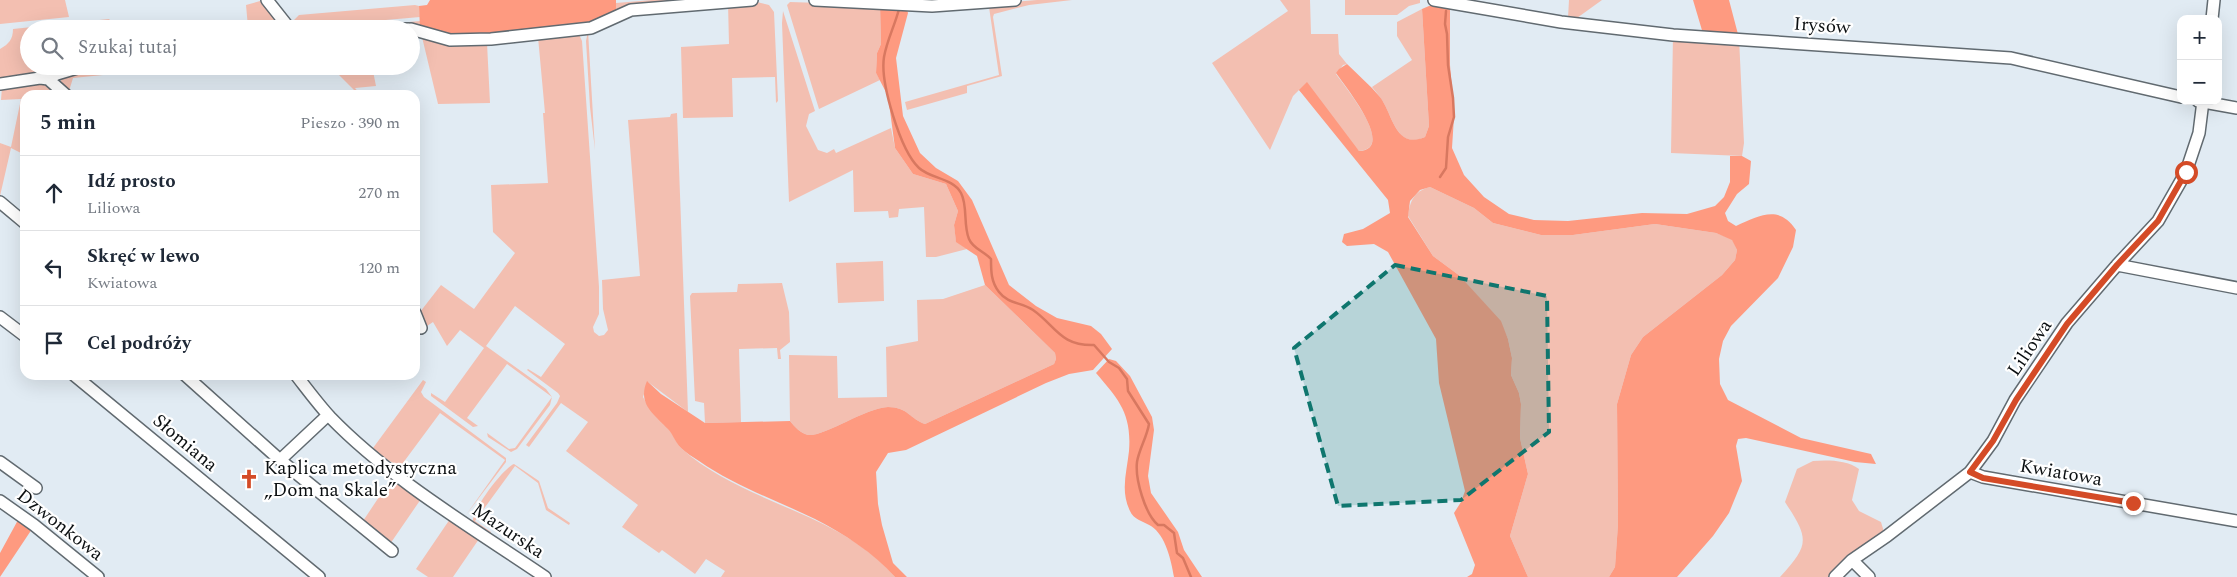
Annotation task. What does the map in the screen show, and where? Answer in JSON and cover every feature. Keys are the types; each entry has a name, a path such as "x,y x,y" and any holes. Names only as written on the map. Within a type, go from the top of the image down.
{"street":[{"path":"267,0 283,20"},
{"path":"420,32 450,40 491,39 591,28 631,10 752,0"},
{"path":"815,0 944,5 1015,0"},
{"name":"Irysów","path":"1434,0 1561,22 1673,35 2011,58 2177,96"},
{"path":"2212,15 2214,0"},
{"path":"48,79 55,75"},
{"path":"0,84 40,78 48,79 60,90"},
{"name":"Liliowa","path":"1835,577 1852,560 1887,536 1970,472 1993,441 2016,400 2067,324 2117,265 2158,221 2186,172 2199,134 2201,105"},
{"path":"2219,105 2237,108"},
{"path":"0,202 20,218"},
{"path":"2117,265 2237,288"},
{"path":"0,317 20,332"},
{"name":"Słomiana","path":"80,380 319,577"},
{"path":"191,380 280,460 392,551"},
{"name":"Mazurska","path":"300,380 328,415 396,474 545,577"},
{"path":"280,460 328,415"},
{"path":"0,462 36,488"},
{"name":"Kwiatowa","path":"1970,472 1983,478 2237,521"},
{"name":"Dzwonkowa","path":"0,501 34,525 98,577"},
{"path":"1852,560 1869,577"}],"highlighted area":[{"path":"1395,265 1547,296 1549,432 1461,500 1338,506 1294,348"}],"shaded area":[{"path":"0,0 65,0 69,17 20,20 20,22 0,24"},
{"path":"430,0 616,0 616,13 599,23 459,38 420,28 419,6 427,5"},
{"path":"652,0 717,0 616,13 616,3"},
{"path":"1037,0 1072,0 1029,5 994,14 1002,76 967,86 967,93 907,110 905,102 999,75 989,7 966,6"},
{"path":"1280,0 1310,0 1311,34 1338,34 1339,54 1347,64 1343,65 1336,74 1357,103 1371,128 1373,139 1369,147 1359,151 1299,90 1293,96 1270,150 1212,63 1288,11"},
{"path":"1345,0 1420,0 1420,3 1409,6 1397,15 1345,15"},
{"path":"1569,0 1602,0 1577,18 1568,18"},
{"path":"1693,0 1729,0 1739,38 1704,37"},
{"path":"260,1 278,20 247,20 246,5"},
{"path":"757,2 769,5 774,12 778,101 776,103 775,77 732,78 733,117 683,118 681,47 729,44 728,3"},
{"path":"790,2 880,5 881,44 877,53 876,73 880,80 819,109 787,5"},
{"path":"415,5 419,6 420,17 386,20 294,20 299,15"},
{"path":"880,5 907,10 908,13 896,58 903,116 920,153 936,168 958,181 972,200 1009,285 1036,306 1057,318 1091,326 1101,334 1112,349 1093,370 1069,374 1046,383 906,450 888,453 876,472 878,504 893,563 907,577 895,577 868,552 837,531 727,478 690,455 681,448 670,431 649,408 644,396 647,381 661,394 705,423 790,421 796,428 808,435 824,432 868,412 888,407 905,411 925,424 1054,364 1056,359 1055,353 985,285 977,256 956,242 954,225 958,211 946,184 913,174 895,148 888,96 876,73 877,53 881,44"},
{"path":"1429,6 1450,8 1450,65 1454,117 1452,148 1464,175 1484,197 1509,214 1534,220 1568,221 1642,213 1687,214 1715,206 1724,197 1730,182 1730,156 1742,156 1751,161 1749,184 1737,194 1725,213 1728,221 1736,226 1768,214 1776,215 1783,217 1796,230 1793,247 1778,278 1731,326 1723,341 1719,359 1720,384 1728,400 1801,438 1871,454 1876,464 1855,462 1746,438 1738,439 1736,446 1742,481 1729,513 1713,536 1677,577 1609,577 1615,567 1618,524 1617,404 1631,355 1643,337 1722,275 1735,260 1737,250 1732,240 1716,233 1655,224 1573,235 1541,235 1493,223 1474,208 1430,187 1420,190 1410,201 1408,217 1433,256 1460,276 1501,321 1508,339 1512,358 1511,375 1519,393 1521,404 1520,438 1528,474 1510,536 1528,577 1467,577 1472,574 1475,565 1454,513 1465,491 1439,383 1436,339 1388,252 1374,244 1347,246 1342,242 1344,234 1363,229 1390,213 1388,200 1299,90 1307,82 1359,151 1369,148 1373,140 1371,129 1357,102 1336,73 1347,64 1380,97 1401,135 1407,139 1415,140 1425,137 1429,126 1422,9"},
{"path":"1422,9 1429,126 1425,137 1416,140 1408,139 1397,130 1382,100 1372,87 1412,60 1397,36 1397,22"},
{"path":"783,11 815,111 809,114 806,126 818,150 827,153 834,149 836,153 891,128 895,148 913,174 946,184 958,211 954,225 956,241 967,249 936,257 926,257 924,207 899,209 898,217 889,218 888,211 854,212 853,170 789,202"},
{"path":"20,28 20,75 26,75 0,80 0,49 10,41 13,29"},
{"path":"588,31 595,150 586,41"},
{"path":"578,32 582,41 599,287 599,314 593,327 594,332 599,336 604,335 608,330 603,309 602,280 640,276 628,120 670,117 671,114 677,113 688,412 648,382 643,397 671,431 681,448 706,467 733,483 819,522 847,537 872,555 895,577 721,577 725,571 706,559 695,574 662,550 659,553 622,527 638,505 566,451 588,422 561,403 529,447 526,445 557,403 560,396 527,370 541,377 565,344 515,306 486,346 546,389 552,397 507,364 467,418 478,426 473,427 431,396 431,393 445,402 484,348 460,330 447,346 433,322 424,328 420,312 441,285 474,309 515,253 493,232 491,185 548,183 543,113 545,113 538,37"},
{"path":"420,33 487,43 490,103 438,104 422,37 420,37"},
{"path":"1673,35 1739,38 1744,143 1742,156 1671,153"},
{"path":"72,75 103,75 73,78 69,90 66,90 60,83 62,78"},
{"path":"339,75 374,75 376,86 355,88 357,90 354,90"},
{"path":"42,83 51,90 20,90 20,99 1,100 2,87"},
{"path":"20,104 20,152 11,148 0,196 0,143 11,147"},
{"path":"1430,187 1474,208 1493,223 1541,235 1573,235 1655,224 1716,233 1732,239 1737,250 1735,260 1722,275 1643,337 1631,355 1617,404 1618,524 1615,567 1609,577 1528,577 1510,536 1528,474 1520,438 1521,404 1519,393 1511,375 1512,358 1508,339 1500,321 1460,276 1433,256 1408,216 1414,197 1420,191"},
{"path":"883,261 884,301 838,303 836,263"},
{"path":"782,283 789,312 790,342 780,350 781,359 778,359 777,348 739,349 741,422 705,423 704,403 695,401 690,296 692,293 737,292 738,284"},
{"path":"985,285 1055,353 1056,359 1054,364 925,424 905,411 888,407 868,412 824,432 808,435 796,428 790,421 789,355 837,356 838,398 887,397 886,347 918,341 917,300 943,299"},
{"path":"1109,359 1116,361 1130,376 1152,417 1154,430 1148,476 1151,493 1178,532 1184,550 1202,577 1174,577 1164,542 1156,530 1139,520 1130,511 1125,496 1129,451 1126,416 1117,399 1096,373"},
{"path":"423,380 426,382 421,392 424,397 506,458 506,462 466,515 505,460 440,413 400,467 372,451"},
{"path":"552,397 550,405 517,449 511,452 488,437 487,433 509,449 515,448"},
{"path":"1813,461 1843,462 1859,469 1852,500 1859,511 1881,522 1884,532 1848,556 1828,577 1780,577 1797,557 1803,541 1799,525 1785,502 1797,469"},
{"path":"514,464 539,481 548,508 570,523 569,525 546,510 538,483 515,466 475,521 491,532 489,535 473,523 473,517 488,491 503,473"},
{"path":"391,475 421,499 390,544 363,521 391,479 389,476"},
{"path":"450,519 479,539 453,577 428,577 416,569"},
{"path":"18,520 32,529 0,577 0,553"}],"waterway":[{"path":"899,9 885,51 884,68 888,98 905,147 919,168 953,184 961,193 969,239 973,245 991,259 993,280 996,288 1003,296 1033,310 1066,339 1094,345 1109,362 1119,368 1127,379 1128,391 1149,424 1137,462 1142,496 1153,520 1158,525 1164,525 1174,533 1177,553 1183,558 1191,577"},
{"path":"1440,177 1446,168 1448,137 1454,117 1448,65 1446,11"}],"place":[{"name":"Kaplica metodystyczna „Dom na Skale”","path":"249,479"}],"route":[{"path":"2133,503 1983,478 1970,472 1993,441 2016,400 2067,324 2117,265 2158,221 2186,172"}]}
